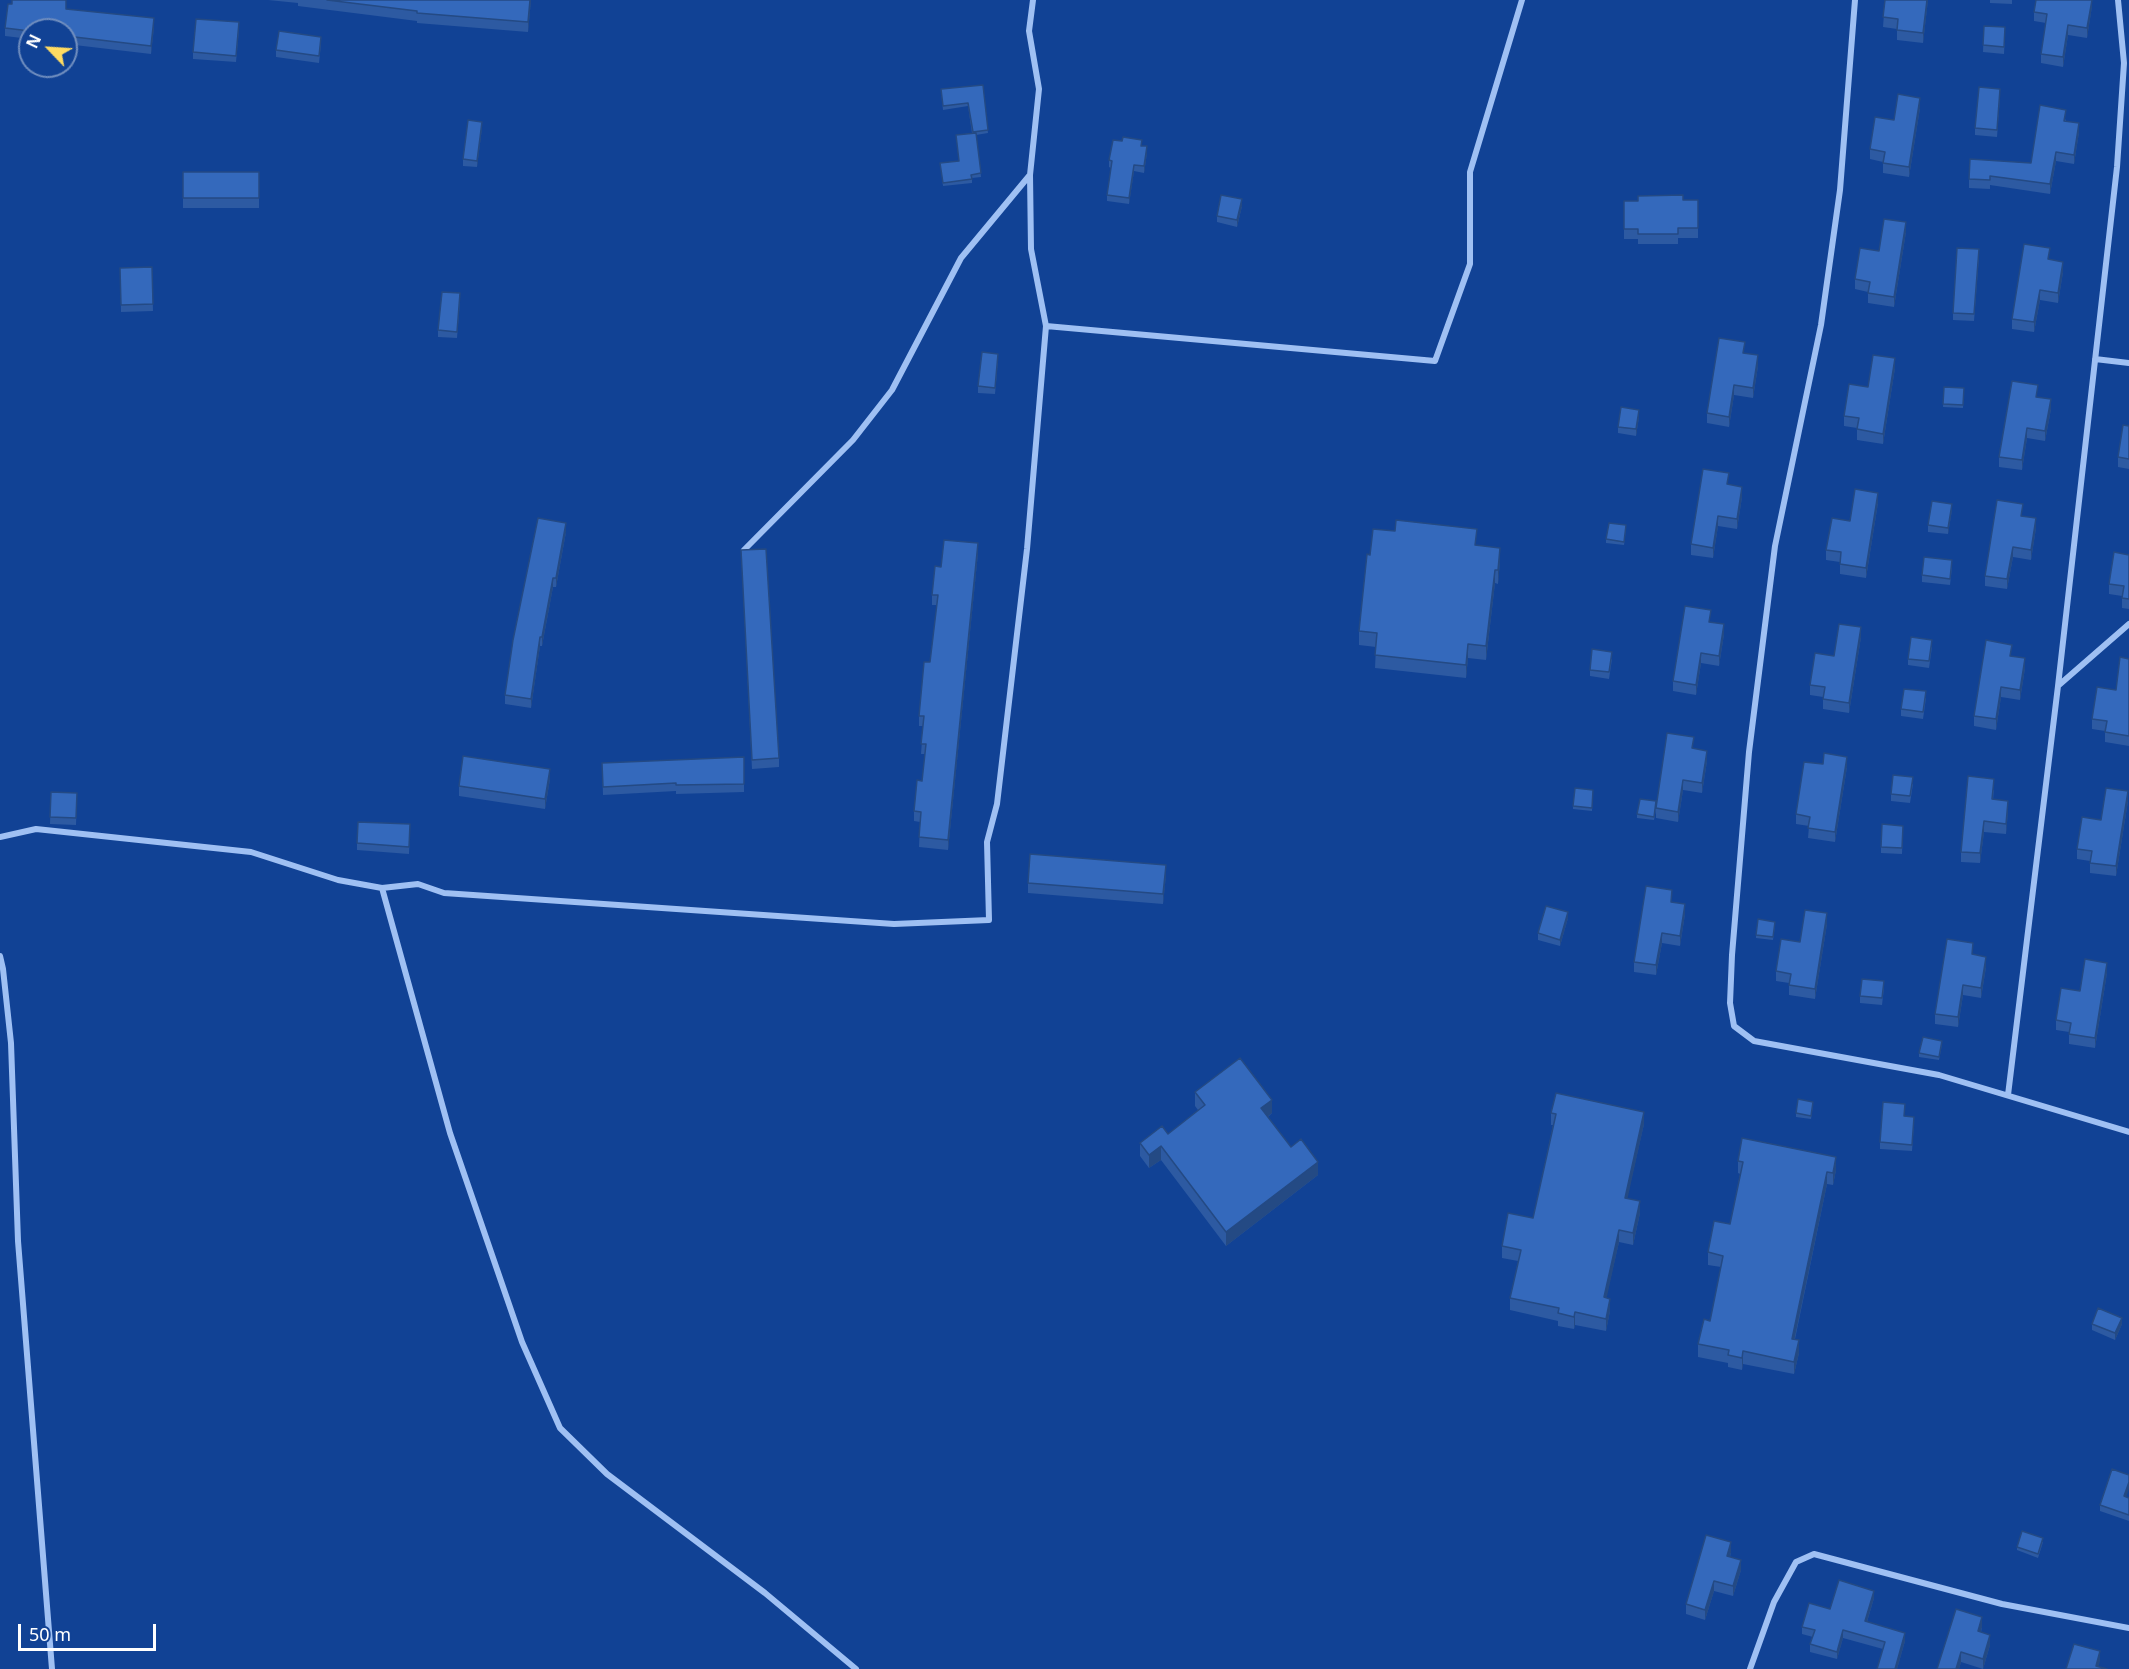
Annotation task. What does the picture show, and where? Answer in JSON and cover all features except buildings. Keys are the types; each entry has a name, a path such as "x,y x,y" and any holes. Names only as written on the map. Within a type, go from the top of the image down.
{"street":[{"path":"0,837 36,829 251,852 338,880 382,888 418,884 444,893 894,924 989,921 987,842 997,804 1027,549 1046,326 1032,249 1030,175 1039,88 1029,31 1033,0"},
{"path":"1046,326 1435,362 1470,264 1470,172 1522,0"},
{"path":"1855,0 1838,201 1821,325 1775,546 1752,729 1730,1003 1734,1026 1754,1041 1939,1075 2129,1132"},
{"path":"2008,1095 2058,686 2117,167 2124,63 2118,0"},
{"path":"744,550 853,440 892,390 961,258 1030,175"},
{"path":"2095,359 2129,363"},
{"path":"2058,686 2129,624"},
{"path":"382,888 450,1133 522,1342 560,1428 607,1474 765,1593 856,1669"},
{"path":"0,956 11,1043 18,1241 52,1669"},
{"path":"1750,1669 1774,1602 1796,1562 1814,1554 2002,1604 2129,1628"}]}
